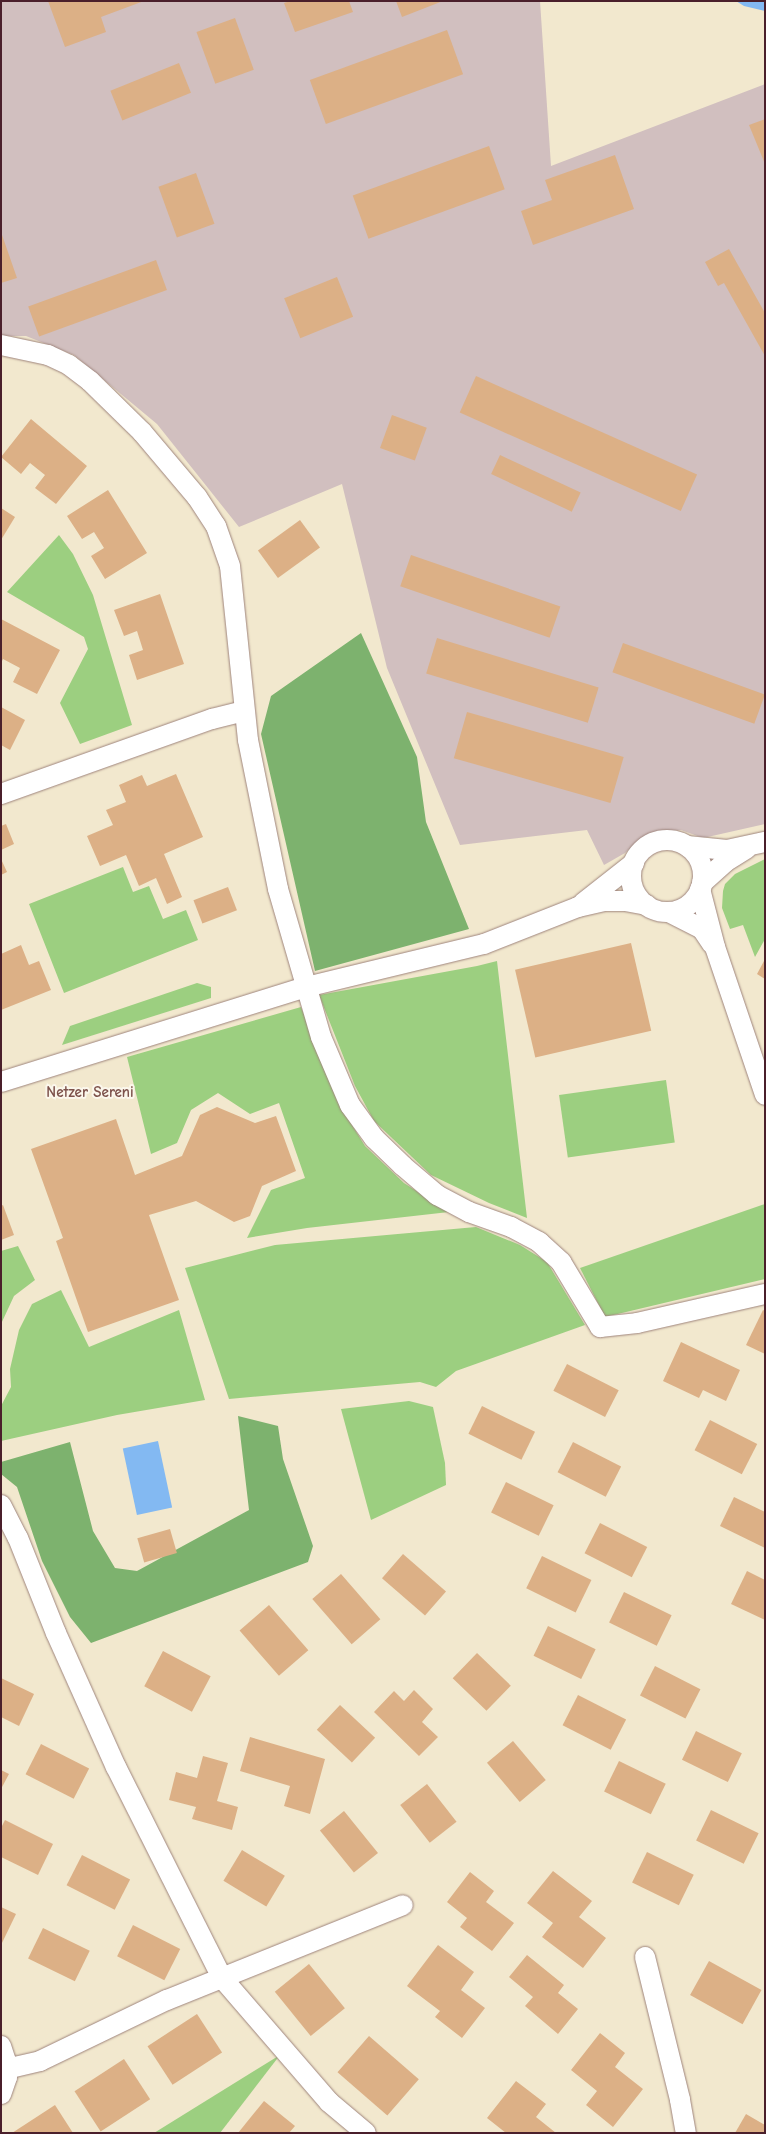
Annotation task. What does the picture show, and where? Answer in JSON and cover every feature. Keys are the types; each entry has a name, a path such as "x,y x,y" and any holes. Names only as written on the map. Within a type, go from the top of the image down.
{"street":[{"path":"1,345 48,355 69,365 90,381 142,432 197,498 216,526 230,566 244,712 278,889 321,1037 350,1105 374,1138 403,1166 437,1195 469,1212 511,1227 539,1242 562,1262 600,1327 637,1323 765,1294"},
{"path":"1,794 212,719 244,712"},
{"path":"647,905 633,886 631,874 639,853 648,845 659,841 671,840 687,846 727,850 757,845"},
{"path":"669,912 691,903 701,886 725,862 757,845"},
{"path":"687,846 699,860 703,871 701,886 715,947 765,1095"},
{"path":"578,907 634,863"},
{"path":"1,1082 306,987 484,944 578,907 605,901 625,901 647,905 669,912 702,929 715,947"},
{"path":"1,1505 18,1538 56,1633 116,1767 222,1978 329,2102 366,2133"},
{"path":"6,2069 40,2061 167,2000 403,1905"},
{"path":"645,1957 680,2100 686,2133"},
{"path":"1,2046 6,2069 1,2094"}],"shaded area":[{"path":"1,1 540,1 551,166 765,84 765,824 703,838 681,830 658,833 638,841 625,853 604,865 587,830 460,845 387,668 342,484 239,527 157,424 74,355 26,336 1,336"}],"green space":[{"path":"59,535 73,554 93,595 132,725 80,744 60,703 88,649 84,637 7,592"},
{"path":"361,633 417,757 426,822 469,929 315,971 261,734 271,696"},
{"path":"765,859 765,939 755,957 743,925 730,929 722,908 723,891 725,884 735,874"},
{"path":"123,867 133,892 149,886 163,919 186,910 198,940 64,993 29,904"},
{"path":"497,961 527,1218 489,1203 431,1175 374,1121 355,1086 319,995"},
{"path":"197,983 211,987 211,998 62,1045 70,1026"},
{"path":"301,1007 341,1107 365,1146 404,1183 449,1212 307,1228 247,1238 271,1190 305,1178 279,1103 250,1114 218,1093 191,1110 177,1143 151,1154 127,1057"},
{"path":"666,1080 675,1142 568,1157 559,1095"},
{"path":"765,1204 765,1279 605,1317 580,1268"},
{"path":"476,1227 520,1245 547,1262 585,1325 456,1371 436,1387 420,1382 229,1399 185,1268 275,1245"},
{"path":"18,1246 35,1280 14,1296 1,1324 1,1251"},
{"path":"61,1290 89,1347 179,1310 205,1400 117,1415 1,1441 1,1406 11,1387 10,1369 19,1330 32,1304"},
{"path":"409,1401 433,1407 445,1463 446,1485 371,1520 341,1409"},
{"path":"238,1416 278,1426 283,1459 313,1546 308,1562 91,1643 70,1617 42,1561 17,1487 1,1474 1,1462 70,1442 93,1531 115,1568 137,1571 249,1510"},
{"path":"280,2055 220,2133 154,2133"}],"water":[{"path":"736,1 765,1 765,11 744,6"},
{"path":"158,1441 172,1508 137,1515 123,1448"}],"building":[{"path":"48,1 144,1 101,17 106,32 65,47"},
{"path":"290,1 349,1 353,12 295,32 284,3"},
{"path":"396,1 443,1 402,17"},
{"path":"235,18 254,70 215,84 196,32"},
{"path":"447,30 463,74 326,124 310,80"},
{"path":"179,63 191,93 122,120 110,91"},
{"path":"765,119 765,164 749,125"},
{"path":"489,146 505,189 368,239 353,196"},
{"path":"615,155 634,209 533,245 521,211 552,200 545,180"},
{"path":"196,173 214,224 177,237 158,187"},
{"path":"1,232 17,278 1,283"},
{"path":"729,249 765,313 765,356 724,283 718,286 705,262"},
{"path":"156,260 167,290 39,337 28,307"},
{"path":"337,277 353,317 300,338 284,298"},
{"path":"476,376 697,474 681,511 460,413"},
{"path":"392,415 427,428 415,461 380,448"},
{"path":"31,419 87,466 56,504 35,488 45,475 30,463 21,474 1,457"},
{"path":"500,455 581,493 572,512 491,474"},
{"path":"108,490 147,553 105,579 91,556 104,548 94,532 82,539 67,516"},
{"path":"1,508 15,517 1,540"},
{"path":"300,520 320,548 278,578 258,551"},
{"path":"411,555 560,606 550,638 400,586"},
{"path":"160,594 184,664 137,680 129,655 143,650 137,631 124,636 114,610"},
{"path":"1,619 60,650 37,694 13,682 20,668 3,659 1,663"},
{"path":"437,638 599,687 588,723 426,673"},
{"path":"623,643 765,695 754,724 612,672"},
{"path":"1,707 25,720 10,750 1,745"},
{"path":"467,712 624,757 610,803 454,758"},
{"path":"176,774 203,837 164,854 182,897 167,904 156,878 139,886 126,855 100,866 87,836 113,825 106,810 126,802 119,785 142,775 147,786"},
{"path":"6,824 14,844 1,850 1,826"},
{"path":"1,859 7,872 1,875"},
{"path":"228,887 237,910 202,924 193,900"},
{"path":"631,943 651,1031 535,1057 515,970"},
{"path":"21,945 29,965 39,961 51,990 1,1010 1,954"},
{"path":"765,959 765,979 757,974"},
{"path":"217,1107 255,1123 276,1116 296,1171 262,1186 250,1216 234,1222 196,1201 149,1215 179,1300 88,1332 56,1241 63,1238 31,1149 116,1119 135,1175 182,1156 200,1115"},
{"path":"3,1205 14,1235 1,1240 1,1206"},
{"path":"763,1310 765,1311 765,1354 746,1345"},
{"path":"681,1342 740,1370 726,1401 703,1390 699,1398 663,1381"},
{"path":"567,1364 619,1390 605,1417 553,1391"},
{"path":"482,1406 535,1432 521,1460 468,1434"},
{"path":"710,1420 757,1444 742,1474 695,1450"},
{"path":"573,1442 621,1467 606,1497 558,1472"},
{"path":"506,1482 554,1505 539,1536 491,1513"},
{"path":"734,1497 765,1512 765,1548 720,1526"},
{"path":"600,1523 647,1547 632,1577 585,1553"},
{"path":"170,1529 177,1553 144,1562 137,1538"},
{"path":"403,1554 446,1591 425,1616 382,1578"},
{"path":"542,1556 591,1580 576,1612 526,1588"},
{"path":"747,1571 765,1580 765,1620 731,1604"},
{"path":"341,1574 380,1619 352,1644 312,1599"},
{"path":"624,1592 672,1615 657,1646 609,1623"},
{"path":"269,1605 308,1650 279,1676 240,1631"},
{"path":"548,1626 596,1649 581,1679 534,1656"},
{"path":"163,1651 211,1676 192,1712 144,1686"},
{"path":"477,1653 511,1686 486,1711 453,1678"},
{"path":"655,1666 700,1689 685,1719 640,1695"},
{"path":"1,1678 34,1694 19,1726 1,1717"},
{"path":"414,1690 433,1709 422,1722 438,1737 419,1756 374,1712 394,1691 404,1701"},
{"path":"578,1695 626,1720 611,1750 563,1725"},
{"path":"340,1705 375,1738 352,1763 317,1730"},
{"path":"696,1731 742,1753 728,1782 682,1760"},
{"path":"250,1737 325,1759 310,1814 284,1806 290,1786 240,1771"},
{"path":"513,1741 546,1780 520,1802 487,1763"},
{"path":"41,1744 89,1769 74,1799 26,1774"},
{"path":"203,1756 228,1763 217,1801 238,1807 232,1830 192,1819 196,1807 169,1800 176,1772 197,1778"},
{"path":"619,1761 666,1784 651,1814 604,1792"},
{"path":"1,1770 9,1774 1,1789"},
{"path":"427,1784 457,1822 430,1843 400,1805"},
{"path":"711,1810 759,1833 744,1864 696,1841"},
{"path":"344,1811 378,1853 354,1872 320,1831"},
{"path":"5,1820 53,1844 38,1875 1,1857 1,1828"},
{"path":"242,1850 285,1876 266,1907 223,1881"},
{"path":"647,1852 694,1875 679,1905 632,1883"},
{"path":"82,1855 130,1880 115,1910 67,1885"},
{"path":"553,1871 592,1901 579,1917 606,1938 583,1968 542,1937 553,1923 527,1903"},
{"path":"470,1872 494,1891 486,1902 514,1923 492,1951 460,1927 467,1918 447,1902"},
{"path":"1,1907 16,1914 1,1945"},
{"path":"133,1925 180,1949 164,1980 117,1956"},
{"path":"43,1928 90,1951 75,1981 28,1959"},
{"path":"438,1945 474,1972 461,1990 485,2008 462,2038 435,2017 440,2011 407,1986"},
{"path":"527,1955 564,1985 558,1993 578,2009 558,2034 525,2006 533,1997 509,1977"},
{"path":"709,1961 761,1990 743,2024 690,1995"},
{"path":"309,1964 345,2008 311,2036 275,1992"},
{"path":"197,2014 222,2053 173,2085 148,2046"},
{"path":"600,2033 625,2053 615,2067 643,2089 613,2127 586,2105 597,2091 571,2070"},
{"path":"369,2036 419,2079 387,2116 338,2072"},
{"path":"124,2059 150,2099 101,2131 75,2091"},
{"path":"516,2081 546,2104 536,2117 556,2133 506,2133 487,2118"},
{"path":"264,2101 295,2126 289,2133 238,2133"},
{"path":"55,2105 73,2133 12,2133"},
{"path":"746,2114 765,2125 765,2133 735,2133"}],"district":[{"name":"Netzer Sereni","path":"90,1093"}]}
